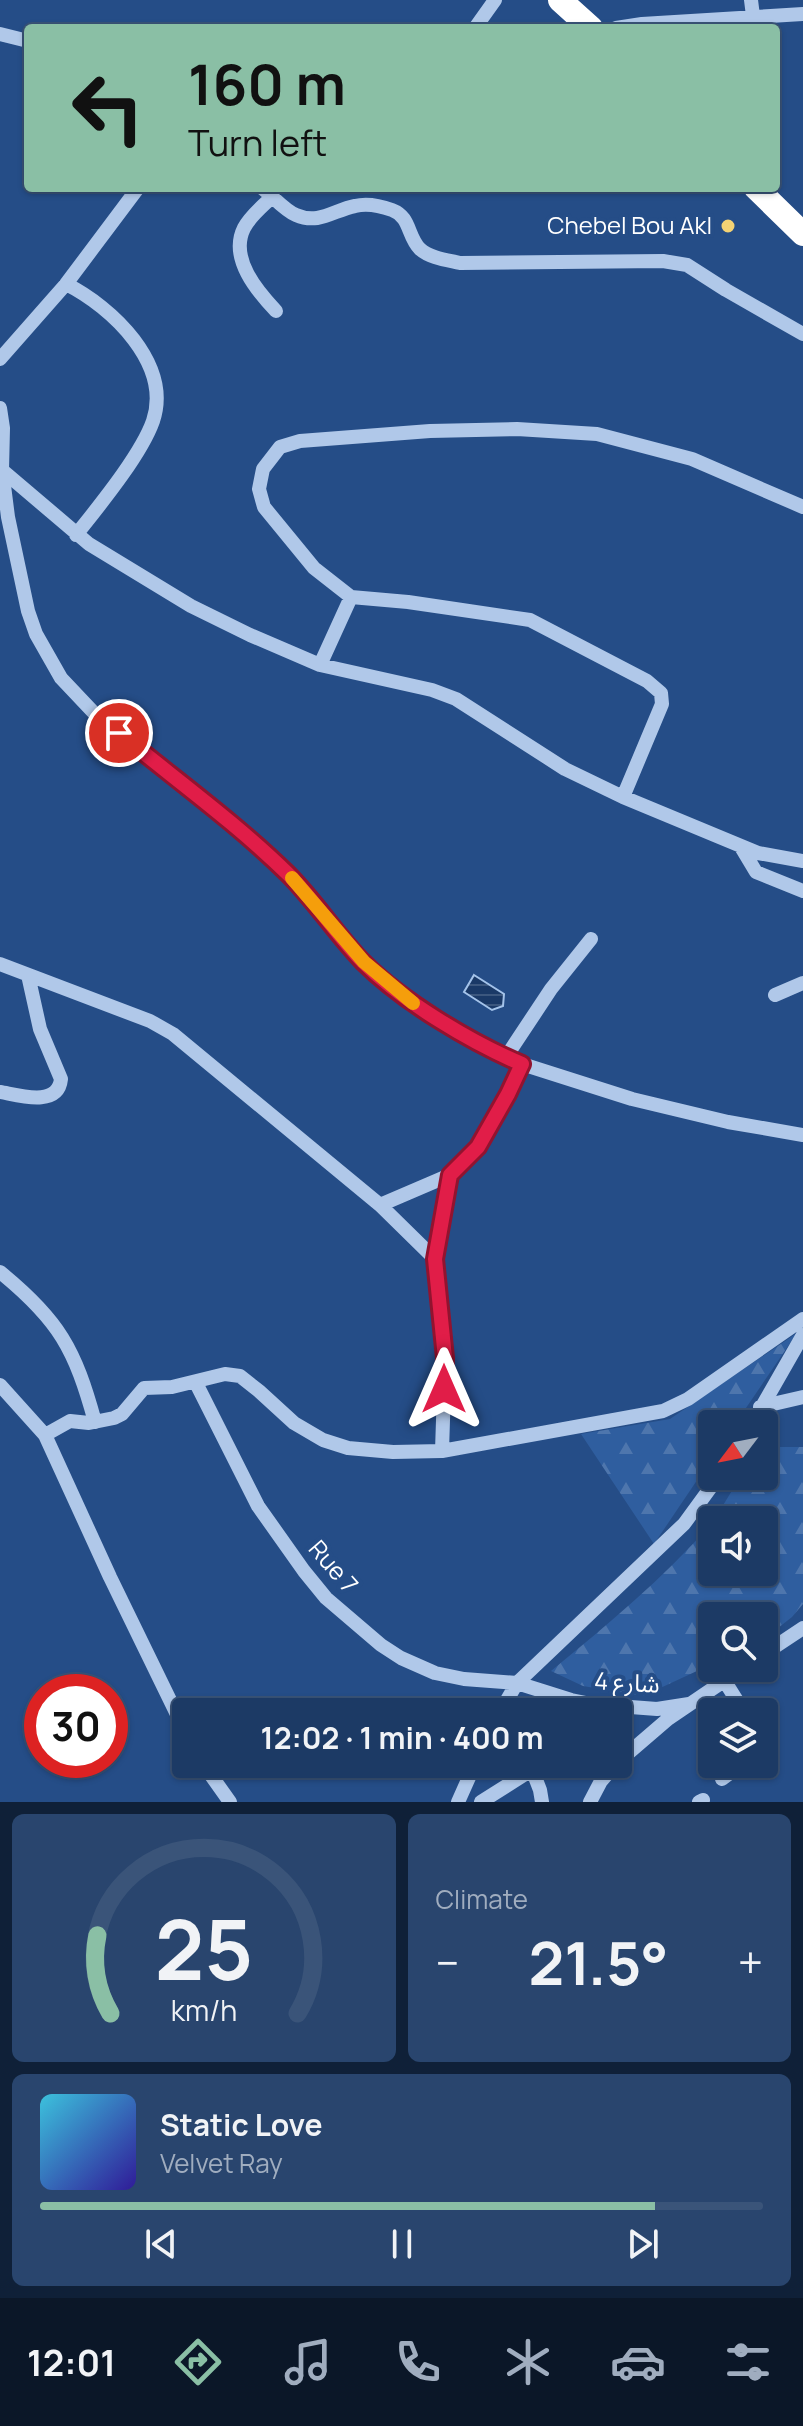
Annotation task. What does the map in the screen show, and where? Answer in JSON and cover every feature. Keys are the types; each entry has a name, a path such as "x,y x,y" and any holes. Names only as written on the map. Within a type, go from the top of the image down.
{"highway":[{"path":"560,0 587,24"},
{"path":"760,192 803,234"}],"street":[{"path":"478,24 495,0"},
{"path":"751,0 753,16"},
{"path":"662,24 803,14"},
{"path":"0,34 24,40"},
{"path":"0,359 66,284 135,192"},
{"path":"276,311 255,289 240,254 242,231 268,192 293,214 309,219 320,219 356,205 396,211 409,224 419,248 435,257 460,263 663,261 687,265 803,334"},
{"path":"66,284 85,294 109,314 139,347 152,374 155,398 153,420 141,444 76,535"},
{"path":"0,408 4,519 28,611 36,634 54,667 95,714 291,876 364,962 408,999 522,1064 632,1099 728,1122 803,1135"},
{"path":"623,797 663,700 661,693 647,681 530,620 351,597 314,568 264,507 259,489 263,469 274,452 290,442 416,432 517,429 597,434 692,459 803,507"},
{"path":"2,470 76,535 191,606 250,635 320,665 432,690 456,699 565,769 623,797 741,847 803,861"},
{"path":"320,665 351,597"},
{"path":"741,847 756,872 803,891"},
{"path":"506,1057 551,989 591,939"},
{"path":"0,964 161,1026 380,1205 435,1259"},
{"path":"0,1092 35,1098 51,1096 61,1086 61,1079 40,1029 28,975"},
{"path":"775,995 803,983"},
{"path":"380,1205 450,1175 478,1147 522,1064"},
{"path":"442,1451 445,1358 435,1259 450,1175"},
{"path":"0,1272 46,1313 62,1335 80,1369 95,1422"},
{"path":"45,1435 70,1421 95,1422 114,1418 122,1414 144,1388 196,1383 225,1374 240,1376 294,1423 323,1440 348,1448 393,1452 442,1451 663,1411 688,1399 803,1319"},
{"path":"759,1410 803,1335"},
{"name":"Rue 7","path":"196,1383 258,1506 326,1598 401,1658 435,1673 464,1679 517,1683"},
{"path":"0,1385 45,1435 172,1704"},
{"path":"760,1407 803,1397"},
{"path":"508,1698 517,1683 684,1524 709,1490"},
{"path":"778,1645 803,1628"},
{"path":"632,1750 668,1719 721,1682"},
{"name":"شارع 4","path":"517,1683 551,1698"},
{"name":"شارع 4","path":"632,1707 657,1709 689,1704"},
{"path":"213,1778 230,1802"},
{"path":"458,1802 469,1778"},
{"path":"481,1802 516,1778"},
{"path":"536,1778 542,1802"},
{"path":"590,1802 604,1778"}],"green space":[{"path":"797,1333 745,1410 698,1410 698,1479 654,1544 581,1434 670,1419"},
{"path":"778,1447 803,1447 803,1604 792,1617 778,1628 778,1602 698,1602 698,1670 643,1696 583,1686 551,1671 655,1582 698,1539 698,1586 778,1586 778,1506 723,1506 732,1490 778,1490"}],"shaded area":[{"path":"474,975 504,994 503,1006 492,1010 464,992"}],"slow traffic":[{"path":"292,878 364,962 413,1003"}],"place":[{"name":"Chebel Bou Akl","path":"728,226"}],"route":[{"path":"119,733 263,850 291,876 364,962 408,999 452,1027 522,1064 478,1147 450,1175 435,1259 445,1358 444,1389"}]}
